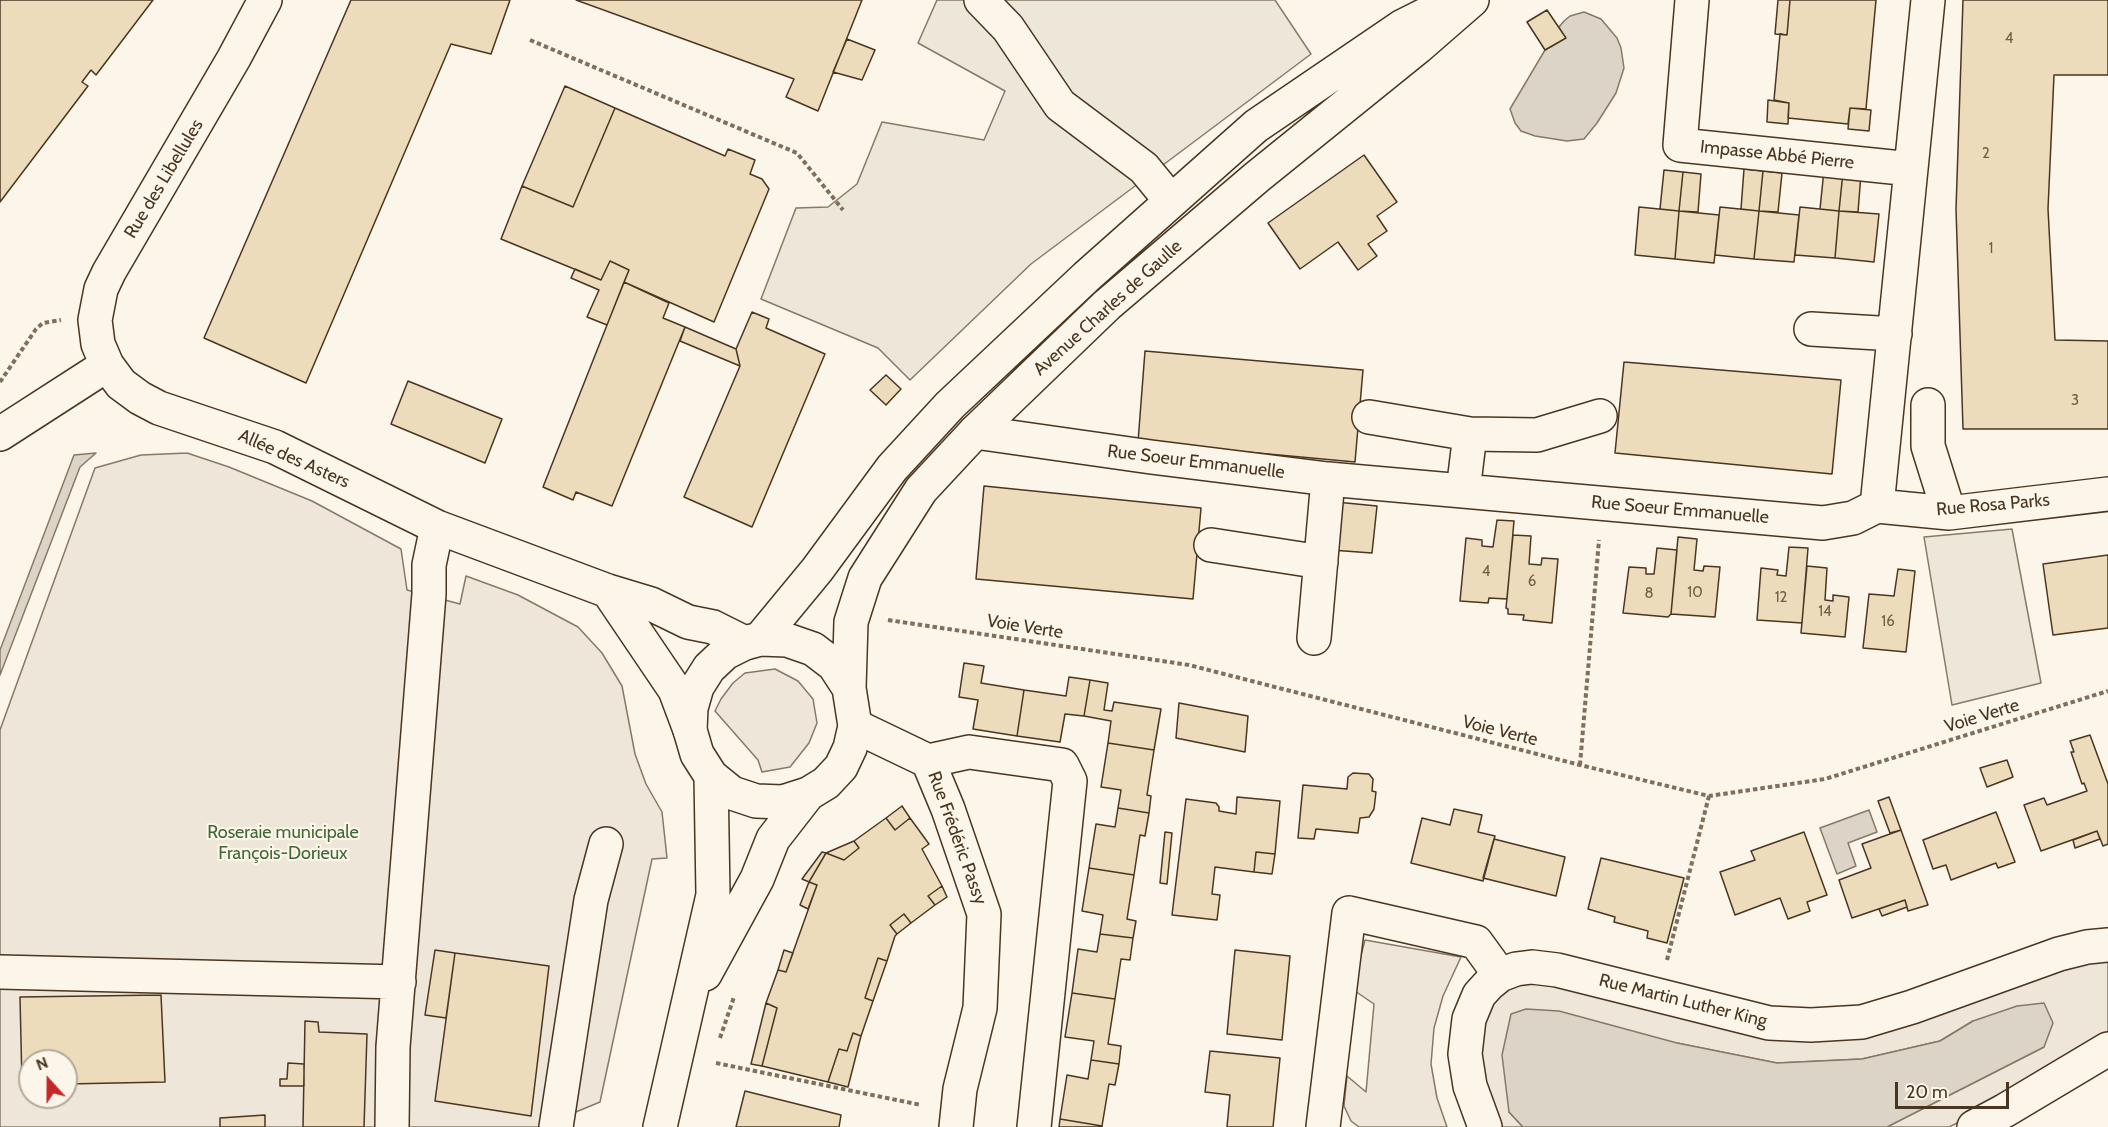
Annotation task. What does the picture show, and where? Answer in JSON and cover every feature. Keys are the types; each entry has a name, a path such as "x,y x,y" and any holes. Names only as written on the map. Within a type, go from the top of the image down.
{"street":[{"name":"Rue des Libellules","path":"107,365 98,344 95,320 101,290 109,272 234,58 265,0"},
{"path":"981,0 1008,28 1060,105 1144,168 1171,201"},
{"name":"Avenue Charles de Gaulle","path":"752,641 817,570 892,468 950,405 1086,277 1256,126 1403,26 1454,0"},
{"name":"Avenue Charles de Gaulle","path":"849,688 851,622 865,578 921,490 975,432 1107,305 1257,177 1418,47 1472,0"},
{"name":"Impasse Abbé Pierre","path":"1692,0 1680,145 1911,169"},
{"path":"1877,506 1928,0"},
{"path":"1811,329 1894,334"},
{"path":"0,434 107,365"},
{"name":"Allée des Asters","path":"107,365 121,384 159,408 275,447 437,527 608,591 651,603 688,622 712,627 752,641"},
{"path":"1928,405 1928,446 1949,513"},
{"path":"1369,417 1470,434 1537,435 1600,416"},
{"name":"Rue Soeur Emmanuelle","path":"975,432 1328,479 1822,523 1853,518 1877,506"},
{"path":"1463,491 1470,434"},
{"path":"1314,638 1328,479"},
{"name":"Rue Rosa Parks","path":"1877,506 1949,513 2108,494"},
{"path":"392,1127 393,1047 429,594 429,565 437,527"},
{"path":"1211,545 1321,562"},
{"path":"608,591 675,690 697,754 711,776 732,792 756,801 783,802 808,795"},
{"path":"688,1005 757,879 773,839 808,795 826,783 841,767 850,748 855,726 849,688 834,665 813,649 787,640 752,641 725,653 709,668 697,687 691,708 690,730"},
{"path":"855,726 928,761"},
{"name":"Rue Frédéric Passy","path":"957,1120 960,1089 980,1008 984,914 948,808 928,761 969,752 1062,765 1070,781 1034,1127"},
{"path":"660,1127 713,895 711,776"},
{"path":"556,1127 591,900 606,844"},
{"path":"1323,1127 1349,913 1476,942 1500,975"},
{"name":"Rue Martin Luther King","path":"1485,1127 1470,1086 1465,1054 1469,1019 1479,995 1500,975 1516,969 1533,967 1557,970 1769,1023 1811,1025 1862,1022 1911,1007 2059,954 2087,947 2108,945"},
{"path":"0,972 399,981"},
{"path":"1974,1127 2108,1049"}],"path":[{"path":"530,40 797,153 843,210"},
{"path":"1580,765 1603,503"},
{"name":"Voie Verte","path":"878,620 1189,665 1709,796 1825,779 2108,691"},
{"path":"1665,967 1709,796"},
{"path":"716,1063 957,1120"}],"green space":[{"name":"Roseraie municipale François-Dorieux","path":"187,453 229,467 312,501 401,549 407,590 460,604 466,576 518,595 578,627 602,653 622,686 635,754 646,784 662,812 667,858 652,859 600,1102 571,1114 571,1127 0,1127 0,730 95,468 141,455"},
{"path":"775,669 798,681 813,699 817,723 809,743 790,767 762,772 758,760 715,711 733,683 745,673"},
{"path":"1365,940 1461,957 1443,996 1434,1028 1431,1064 1437,1098 1447,1127 1359,1127 1351,1121 1344,1106 1347,1076 1366,1092 1374,1004 1352,989"},
{"path":"2108,961 2108,1039 1995,1105 1949,1127 1887,1127 2044,1047 1973,1021 1940,1041 1862,1059 1777,1063 1677,1043 1509,1112 1523,1127 1499,1127 1475,1057 1485,1004 1509,982 1549,978 1863,1032 1940,1015 1997,989 2069,965"}],"shaded area":[{"path":"937,0 1275,0 1311,54 1031,264 910,380 878,348 761,299 796,208 828,207 857,184 882,122 984,140 1005,91 918,43"},
{"path":"1584,12 1601,19 1617,38 1621,48 1624,68 1616,93 1584,139 1567,141 1535,136 1521,131 1510,109 1545,50 1565,38 1559,27 1570,16"},
{"path":"96,453 80,467 0,675 0,650 74,455"},
{"path":"2012,529 2041,683 1952,705 1924,537"},
{"path":"1869,810 1877,832 1848,843 1856,866 1837,874 1820,828"},
{"path":"2044,1003 2053,1023 2044,1047 1887,1127 1523,1127 1509,1112 1502,1055 1511,1014 1526,1009 1559,1011 1677,1043 1777,1063 1862,1059 1940,1041 1973,1021 2017,1006"}],"building":[{"path":"0,0 153,0 96,75 91,70 82,82 88,86 0,202"},
{"path":"351,0 510,0 491,54 451,44 306,383 204,338"},
{"path":"576,0 862,0 818,111 786,97 794,79"},
{"path":"1778,0 1790,0 1787,35 1775,34"},
{"path":"1790,0 1876,0 1866,109 1850,108 1848,124 1788,118 1789,103 1774,100 1780,34 1787,35"},
{"path":"1963,0 2108,0 2108,75 2054,75 2048,209 2055,340 2108,341 2108,429 1963,429 1956,209"},
{"path":"1547,10 1566,38 1545,50 1527,22"},
{"path":"847,39 875,50 862,80 833,72"},
{"path":"565,86 615,108 573,207 522,186"},
{"path":"1768,100 1789,103 1788,124 1767,122"},
{"path":"615,108 725,156 728,149 755,160 750,174 762,179 769,189 714,322 624,282 629,270 610,261 601,280 501,239 522,186 573,207"},
{"path":"1850,108 1871,110 1869,131 1848,129"},
{"path":"1364,155 1397,202 1377,216 1387,231 1368,244 1377,256 1358,270 1338,242 1300,269 1268,223"},
{"path":"1744,169 1763,171 1759,211 1741,209"},
{"path":"1664,170 1683,172 1679,211 1660,209"},
{"path":"1824,170 1843,172 1839,211 1820,209"},
{"path":"1763,171 1782,173 1778,212 1759,211"},
{"path":"1683,172 1701,174 1698,212 1679,211"},
{"path":"1843,172 1861,174 1858,212 1839,211"},
{"path":"1639,207 1679,211 1675,259 1635,255"},
{"path":"1720,207 1759,211 1754,259 1715,255"},
{"path":"1800,207 1839,211 1835,258 1795,255"},
{"path":"1679,211 1719,215 1714,263 1675,259"},
{"path":"1759,211 1799,215 1794,262 1754,259"},
{"path":"1839,211 1879,214 1874,262 1835,258"},
{"path":"610,261 629,270 607,325 587,317 599,290 571,278 575,269 601,280"},
{"path":"624,282 669,303 663,318 685,327 612,506 576,492 573,500 543,487"},
{"path":"752,312 769,319 766,328 825,354 752,527 684,497 740,366 736,349"},
{"path":"685,327 736,349 740,366 680,341"},
{"path":"1145,351 1363,370 1355,462 1138,442"},
{"path":"1624,362 1841,380 1832,474 1615,453"},
{"path":"886,375 901,389 886,405 870,390"},
{"path":"408,381 502,419 485,463 391,424"},
{"path":"984,486 1201,508 1193,599 976,579"},
{"path":"1336,502 1377,506 1372,553 1331,550"},
{"path":"1497,520 1514,521 1507,599 1489,598 1488,603 1460,601 1466,538 1482,540 1482,546 1493,547"},
{"path":"1513,535 1531,536 1529,564 1541,565 1542,558 1558,559 1552,623 1523,620 1524,615 1508,614 1506,608"},
{"path":"1678,537 1697,539 1694,570 1703,571 1704,566 1720,567 1715,617 1671,614"},
{"path":"1789,547 1808,548 1802,623 1757,620 1761,568 1778,570 1777,575 1786,576"},
{"path":"1657,548 1677,550 1671,614 1668,617 1623,613 1629,567 1646,568 1646,574 1654,574"},
{"path":"2108,555 2108,628 2053,635 2043,564"},
{"path":"1807,566 1827,568 1825,600 1833,601 1833,595 1849,597 1845,637 1801,633"},
{"path":"1898,569 1915,571 1906,652 1863,648 1869,594 1894,596"},
{"path":"964,663 984,666 981,683 1024,690 1017,736 973,729 978,700 959,697"},
{"path":"1069,677 1090,680 1084,716 1065,714 1060,742 1017,736 1024,690 1066,696"},
{"path":"1090,680 1108,683 1104,710 1112,711 1114,702 1161,709 1154,750 1108,743 1111,721 1084,716"},
{"path":"1179,703 1248,716 1245,752 1176,738"},
{"path":"2090,735 2108,784 2108,844 2103,846 2097,831 2041,851 2024,805 2044,798 2047,805 2087,791 2084,783 2082,784 2071,752 2074,752 2070,741"},
{"path":"1108,743 1154,750 1147,795 1151,796 1149,813 1118,808 1121,790 1101,787"},
{"path":"2007,760 2013,777 1987,787 1980,768"},
{"path":"1353,773 1369,774 1373,779 1372,791 1376,792 1374,809 1369,817 1360,818 1358,833 1316,829 1314,839 1298,838 1303,785 1347,789 1348,777"},
{"path":"1237,797 1280,801 1275,854 1256,852 1254,872 1215,867 1212,894 1220,895 1217,920 1172,915 1186,799 1216,803 1219,811 1236,814"},
{"path":"1889,797 1901,830 1890,833 1878,801"},
{"path":"902,806 910,818 895,830 886,818"},
{"path":"1118,808 1149,813 1145,836 1140,835 1134,875 1089,868 1096,824 1115,827"},
{"path":"1454,809 1482,815 1478,832 1495,836 1483,881 1411,863 1422,818 1450,825"},
{"path":"1996,812 2015,862 1998,868 1996,863 1951,880 1946,865 1933,869 1923,840"},
{"path":"886,818 895,830 910,818 929,844 922,849 942,886 928,896 935,905 911,923 904,914 890,925 897,934 887,961 878,958 865,998 873,1001 861,1036 853,1033 847,1051 839,1049 828,1082 762,1066 777,1008 766,1003 778,970 786,972 817,885 809,882 826,853 844,860 859,848 854,841"},
{"path":"1901,830 1928,905 1908,911 1905,900 1852,918 1839,880 1871,868 1862,844"},
{"path":"2097,831 2100,839 2075,848 2073,840"},
{"path":"1165,832 1172,833 1167,884 1160,883"},
{"path":"1804,832 1827,895 1807,902 1810,911 1788,919 1780,898 1735,915 1720,872 1755,860 1751,851"},
{"path":"1494,839 1565,857 1556,896 1483,878"},
{"path":"854,841 859,848 844,860 826,853"},
{"path":"822,852 826,853 809,882 802,879"},
{"path":"1256,852 1275,854 1272,874 1254,872"},
{"path":"1601,858 1684,878 1667,943 1647,938 1648,931 1614,922 1615,917 1588,909"},
{"path":"1089,868 1134,875 1127,919 1136,921 1133,938 1100,934 1103,915 1082,911"},
{"path":"809,882 817,885 808,909 800,905"},
{"path":"942,886 947,897 935,905 928,896"},
{"path":"1905,900 1907,907 1882,916 1879,909"},
{"path":"904,914 911,923 897,934 890,925"},
{"path":"1100,934 1133,938 1130,960 1121,959 1115,999 1072,993 1078,949 1097,952"},
{"path":"435,950 455,953 446,1018 425,1015"},
{"path":"784,950 793,953 786,972 778,970"},
{"path":"1235,950 1290,956 1282,1040 1227,1034"},
{"path":"455,953 549,966 531,1116 435,1101"},
{"path":"878,958 887,961 873,1001 865,998"},
{"path":"1072,993 1115,999 1108,1044 1121,1046 1119,1064 1091,1060 1094,1041 1065,1037"},
{"path":"161,995 165,1082 78,1084 78,1049 21,1049 20,997"},
{"path":"766,1003 777,1008 762,1066 751,1064"},
{"path":"305,1021 318,1022 319,1032 367,1034 364,1127 303,1127"},
{"path":"853,1033 861,1036 848,1087 828,1082 839,1049 847,1051"},
{"path":"1210,1051 1280,1058 1273,1127 1227,1127 1230,1095 1205,1092"},
{"path":"1091,1060 1119,1064 1115,1085 1109,1084 1102,1126 1060,1119 1067,1075 1088,1079"},
{"path":"288,1063 304,1064 304,1086 280,1086 280,1079 287,1079"},
{"path":"745,1091 841,1115 839,1127 736,1127"},
{"path":"265,1115 265,1127 220,1127 220,1118"},
{"path":"1060,1119 1102,1126 1102,1127 1059,1127"}]}
